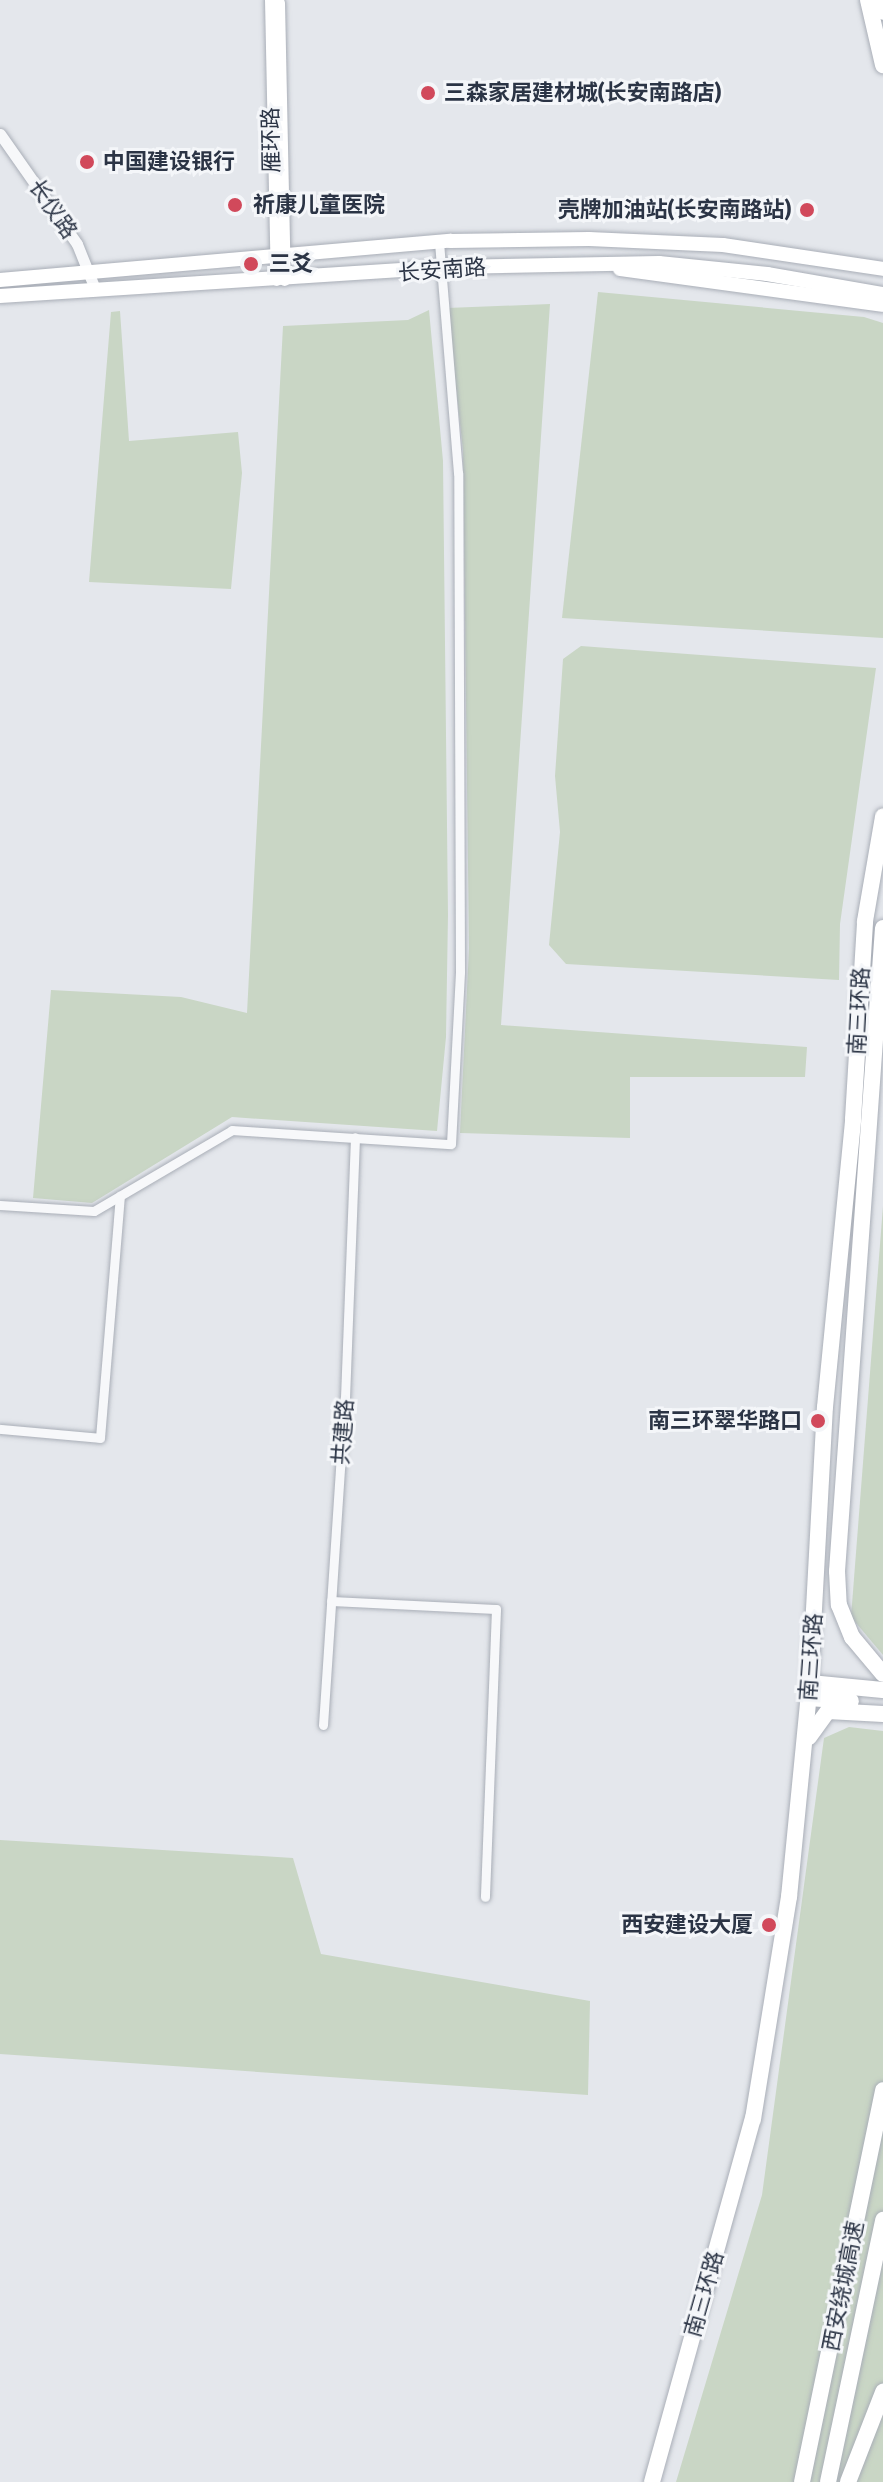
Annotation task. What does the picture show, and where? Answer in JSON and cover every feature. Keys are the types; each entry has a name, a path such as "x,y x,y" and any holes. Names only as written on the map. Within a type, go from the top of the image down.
{"highway":[{"path":"868,0 883,65"},
{"path":"880,0 883,12"},
{"name":"南三环路","path":"652,2482 753,2119 789,1897 809,1690 825,1407 853,1119 865,921 883,817"},
{"name":"南三环路","path":"883,928 837,1571 839,1605 865,1655 883,1674"},
{"path":"809,1690 883,1690"},
{"path":"809,1690 883,1704"},
{"path":"802,1754 815,1722 828,1711 883,1714"},
{"name":"西安绕城高速","path":"802,2482 883,2090"},
{"name":"西安绕城高速","path":"828,2482 883,2220"},
{"path":"848,2482 883,2392"}],"main road":[{"name":"雁环路","path":"271,0 281,280"},
{"name":"雁环路","path":"279,0 279,254"},
{"name":"长安南路","path":"0,280 439,242 589,239 723,245 883,269"},
{"name":"长安南路","path":"0,296 441,271 659,263 754,272 883,294"},
{"path":"608,266 658,278 720,280 883,305"}],"street":[{"name":"长仪路","path":"0,134 92,270 95,289"},
{"path":"0,1205 94,1211 232,1130 451,1144 460,972 458,473 439,242"},
{"name":"共建路","path":"323,1725 355,1137"},
{"path":"0,1429 100,1438 120,1196"},
{"path":"331,1601 496,1609 485,1897"},
{"path":"865,1655 883,1665"}],"green space":[{"path":"598,292 864,317 883,323 883,638 562,618"},
{"path":"550,304 501,1025 807,1047 805,1077 630,1077 630,1138 460,1133 469,948 463,450 447,308"},
{"path":"429,310 443,461 448,915 446,1037 437,1131 232,1117 92,1203 33,1198 51,990 181,997 247,1013 283,326 408,320"},
{"path":"120,311 129,441 238,432 242,473 231,589 89,582 111,312"},
{"path":"581,646 876,668 840,924 839,980 566,964 549,945 560,832 555,776 563,659"},
{"path":"883,1206 883,1655 851,1617"},
{"path":"849,1727 883,1731 883,2482 676,2482 762,2195 824,1738"},
{"path":"0,1840 293,1858 321,1954 590,2001 588,2095 0,2054"}],"place":[{"name":"三森家居建材城(长安南路店)","path":"428,93"},
{"name":"中国建设银行","path":"87,162"},
{"name":"祈康儿童医院","path":"235,205"},
{"name":"壳牌加油站(长安南路站)","path":"807,210"},
{"name":"三爻","path":"251,264"},
{"name":"南三环翠华路口","path":"818,1421"},
{"name":"西安建设大厦","path":"769,1925"}]}
